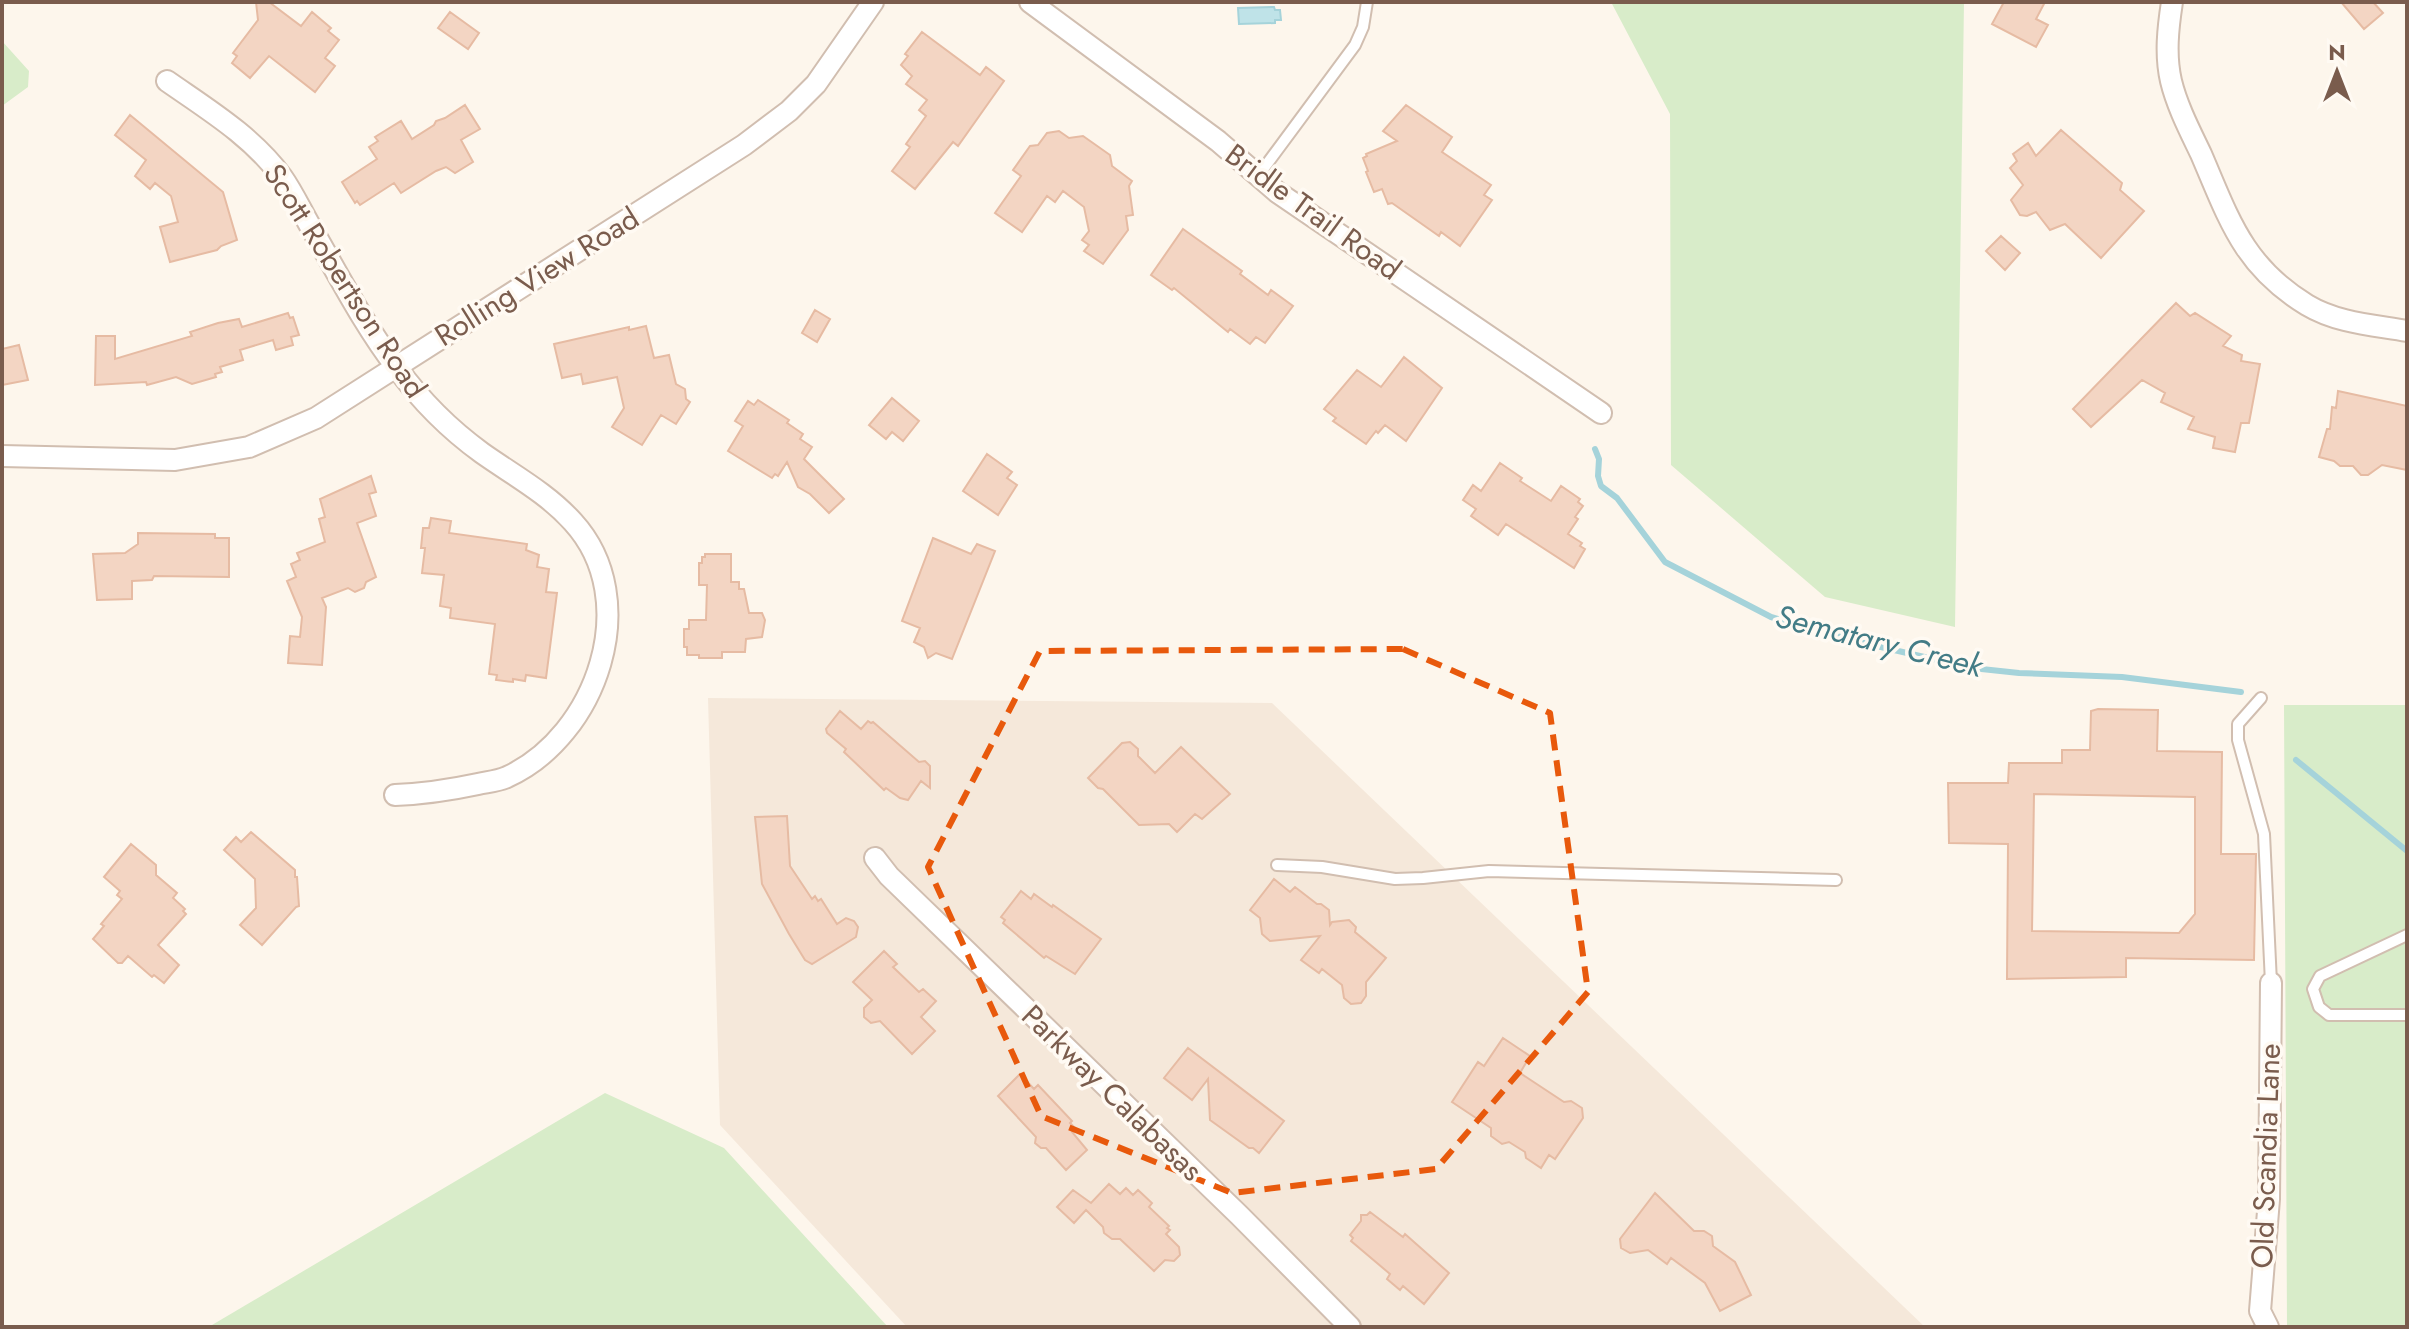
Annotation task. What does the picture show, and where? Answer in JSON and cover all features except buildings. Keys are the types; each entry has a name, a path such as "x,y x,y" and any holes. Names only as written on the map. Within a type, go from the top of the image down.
{"street":[{"name":"Rolling View Road","path":"2,456 175,460 249,447 316,418 744,145 789,111 816,84 873,2"},
{"name":"Bridle Trail Road","path":"1030,2 1218,141 1277,192 1601,413"},
{"path":"2172,2 2167,32 2171,81 2236,237 2256,264 2279,286 2310,307 2344,321 2407,331"},
{"name":"Scott Robertson Road","path":"167,81 241,133 282,176 395,367 433,413 479,451 545,495 575,523 594,554 608,618 604,656 589,694 568,731 506,778 438,793 395,795"},
{"name":"Parkway Calabasas","path":"875,858 889,876 1350,1327"},
{"name":"Old Scandia Lane","path":"2268,1327 2260,1311 2269,1199 2271,983"}],"lane":[{"path":"1258,176 1355,45 1363,27 1367,2"},
{"path":"2261,698 2238,724 2238,740 2264,834 2271,983"},
{"path":"1277,865 1322,867 1395,879 1489,871 1836,880"},
{"path":"2407,935 2320,976 2313,989 2319,1007 2329,1015 2407,1015"}],"highlighted area":[{"path":"1403,649 1550,713 1588,992 1436,1169 1232,1193 1041,1116 928,867 1040,651"}],"shaded area":[{"path":"708,698 1272,703 1925,1327 907,1327 720,1125"}],"green space":[{"path":"1611,2 1964,2 1955,627 1825,597 1671,465 1670,114"},
{"path":"2,41 29,71 28,87 2,106"},
{"path":"2284,705 2407,705 2407,1327 2287,1327"},
{"path":"605,1093 724,1148 888,1327 213,1327 212,1325"}],"water":[{"path":"1274,7 1280,10 1281,20 1275,20 1275,23 1239,24 1238,8"}],"waterway":[{"name":"Sematary Creek","path":"1595,449 1601,486 1617,498 1665,562 1771,617 1855,641 1972,668 2122,677 2241,692"},
{"name":"Sematary Creek","path":"2296,760 2407,851"}]}
